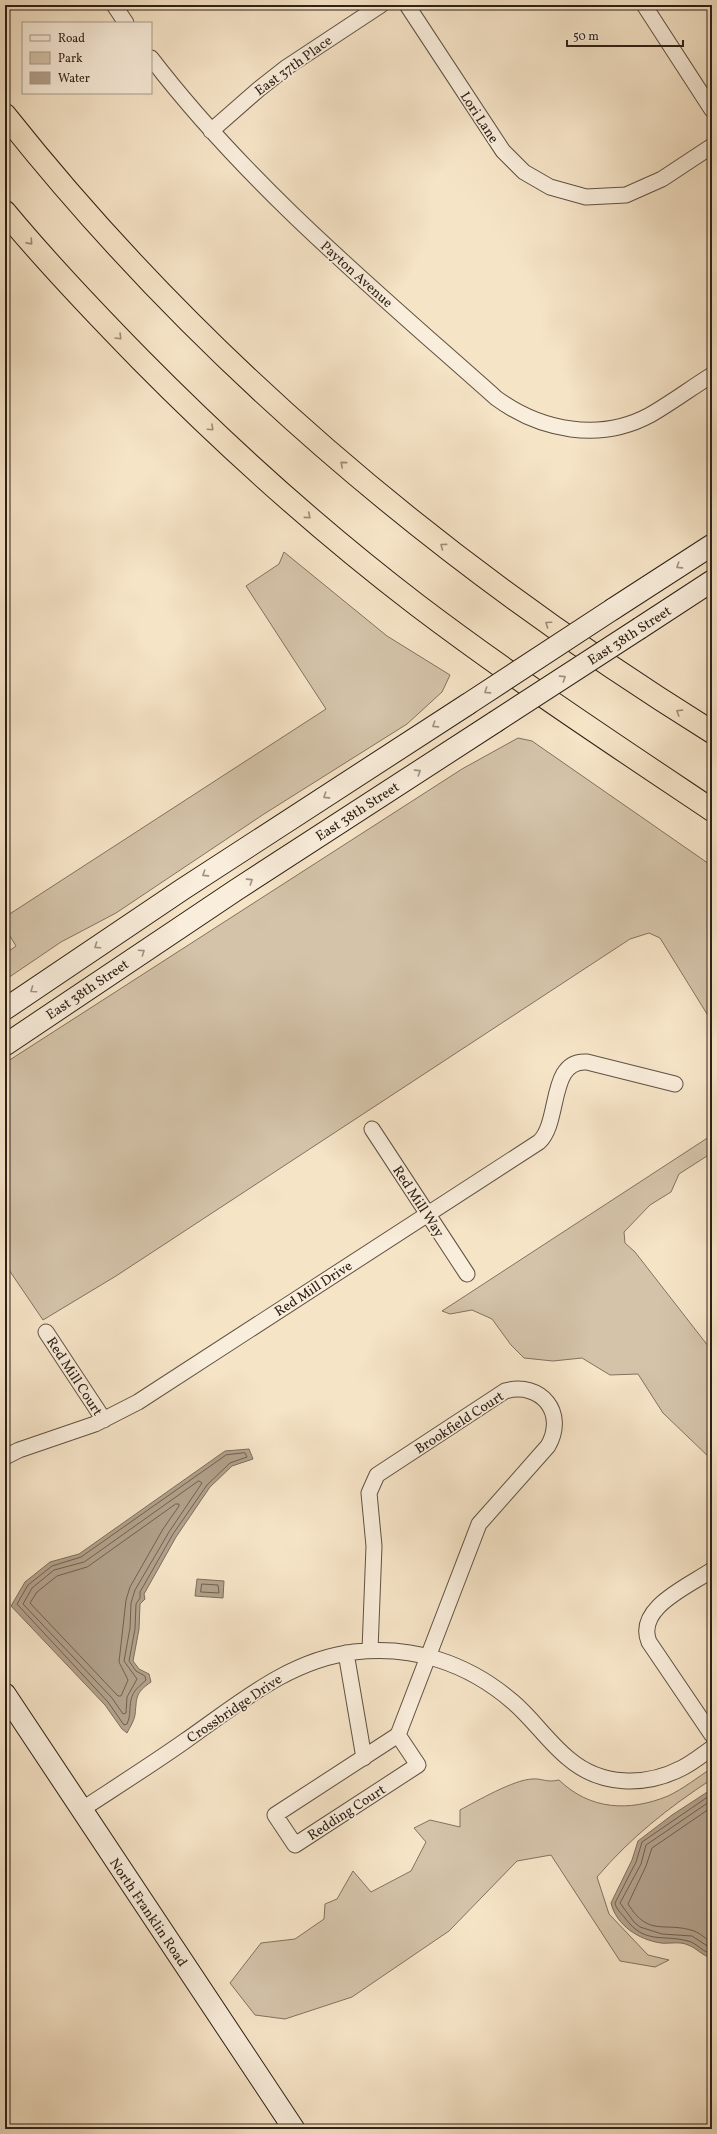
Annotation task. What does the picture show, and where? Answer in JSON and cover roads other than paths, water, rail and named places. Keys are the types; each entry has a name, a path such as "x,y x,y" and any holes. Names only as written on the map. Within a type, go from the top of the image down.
{"highway":[{"path":"5,115 73,199 150,281 230,361 312,437 398,511 532,613 582,648 712,732"},
{"path":"5,212 62,277 181,400 304,513 415,603 517,679 712,810"}],"main road":[{"path":"5,1009 140,917 712,545"},
{"name":"East 38th Street","path":"5,1045 236,890 712,581"},
{"name":"North Franklin Road","path":"5,1694 294,2129"}],"street":[{"path":"114,5 125,22"},
{"name":"East 37th Place","path":"211,131 259,89 287,67 381,5"},
{"name":"Lori Lane","path":"407,5 507,156 536,180 557,190 582,196 598,197 626,195 662,179 712,146"},
{"path":"644,5 712,110"},
{"name":"Payton Avenue","path":"152,59 211,131 337,257 496,398 522,415 550,426 587,431 602,430 629,423 649,415 712,375"},
{"name":"Red Mill Drive","path":"5,1457 19,1450 104,1420 138,1402 544,1138 548,1131 562,1074 570,1066 579,1062 587,1062 675,1084"},
{"name":"Red Mill Way","path":"372,1129 467,1274"},
{"name":"Red Mill Court","path":"46,1332 104,1420"},
{"name":"Brookfield Court","path":"370,1650 374,1546 369,1493 373,1480 377,1475 505,1391 526,1389 536,1392 548,1403 553,1413 555,1426 554,1436 548,1446 479,1524 427,1655"},
{"path":"712,1570 657,1607 648,1619 646,1627 649,1642 712,1735"},
{"name":"Crossbridge Drive","path":"81,1810 184,1742 276,1678 302,1666 346,1653 370,1650 390,1650 427,1655 463,1669 502,1692 515,1703 569,1759 587,1771 613,1780 634,1782 655,1778 682,1768 712,1748"},
{"path":"346,1653 364,1758"},
{"path":"398,1735 427,1655"},
{"name":"Redding Court","path":"398,1735 418,1765 295,1845 275,1815 398,1735"}],"water":[{"path":"249,1449 253,1459 232,1466 210,1487 176,1537 144,1594 145,1599 140,1604 139,1629 133,1661 139,1669 149,1674 151,1682 139,1693 132,1724 127,1733 122,1729 105,1705 11,1606 25,1582 50,1562 79,1554 225,1451"},
{"path":"197,1579 224,1581 223,1598 195,1596"},
{"path":"712,1789 712,1958 705,1956 691,1946 685,1944 661,1943 645,1939 637,1935 623,1925 611,1903 632,1860 638,1841 672,1815"}]}
